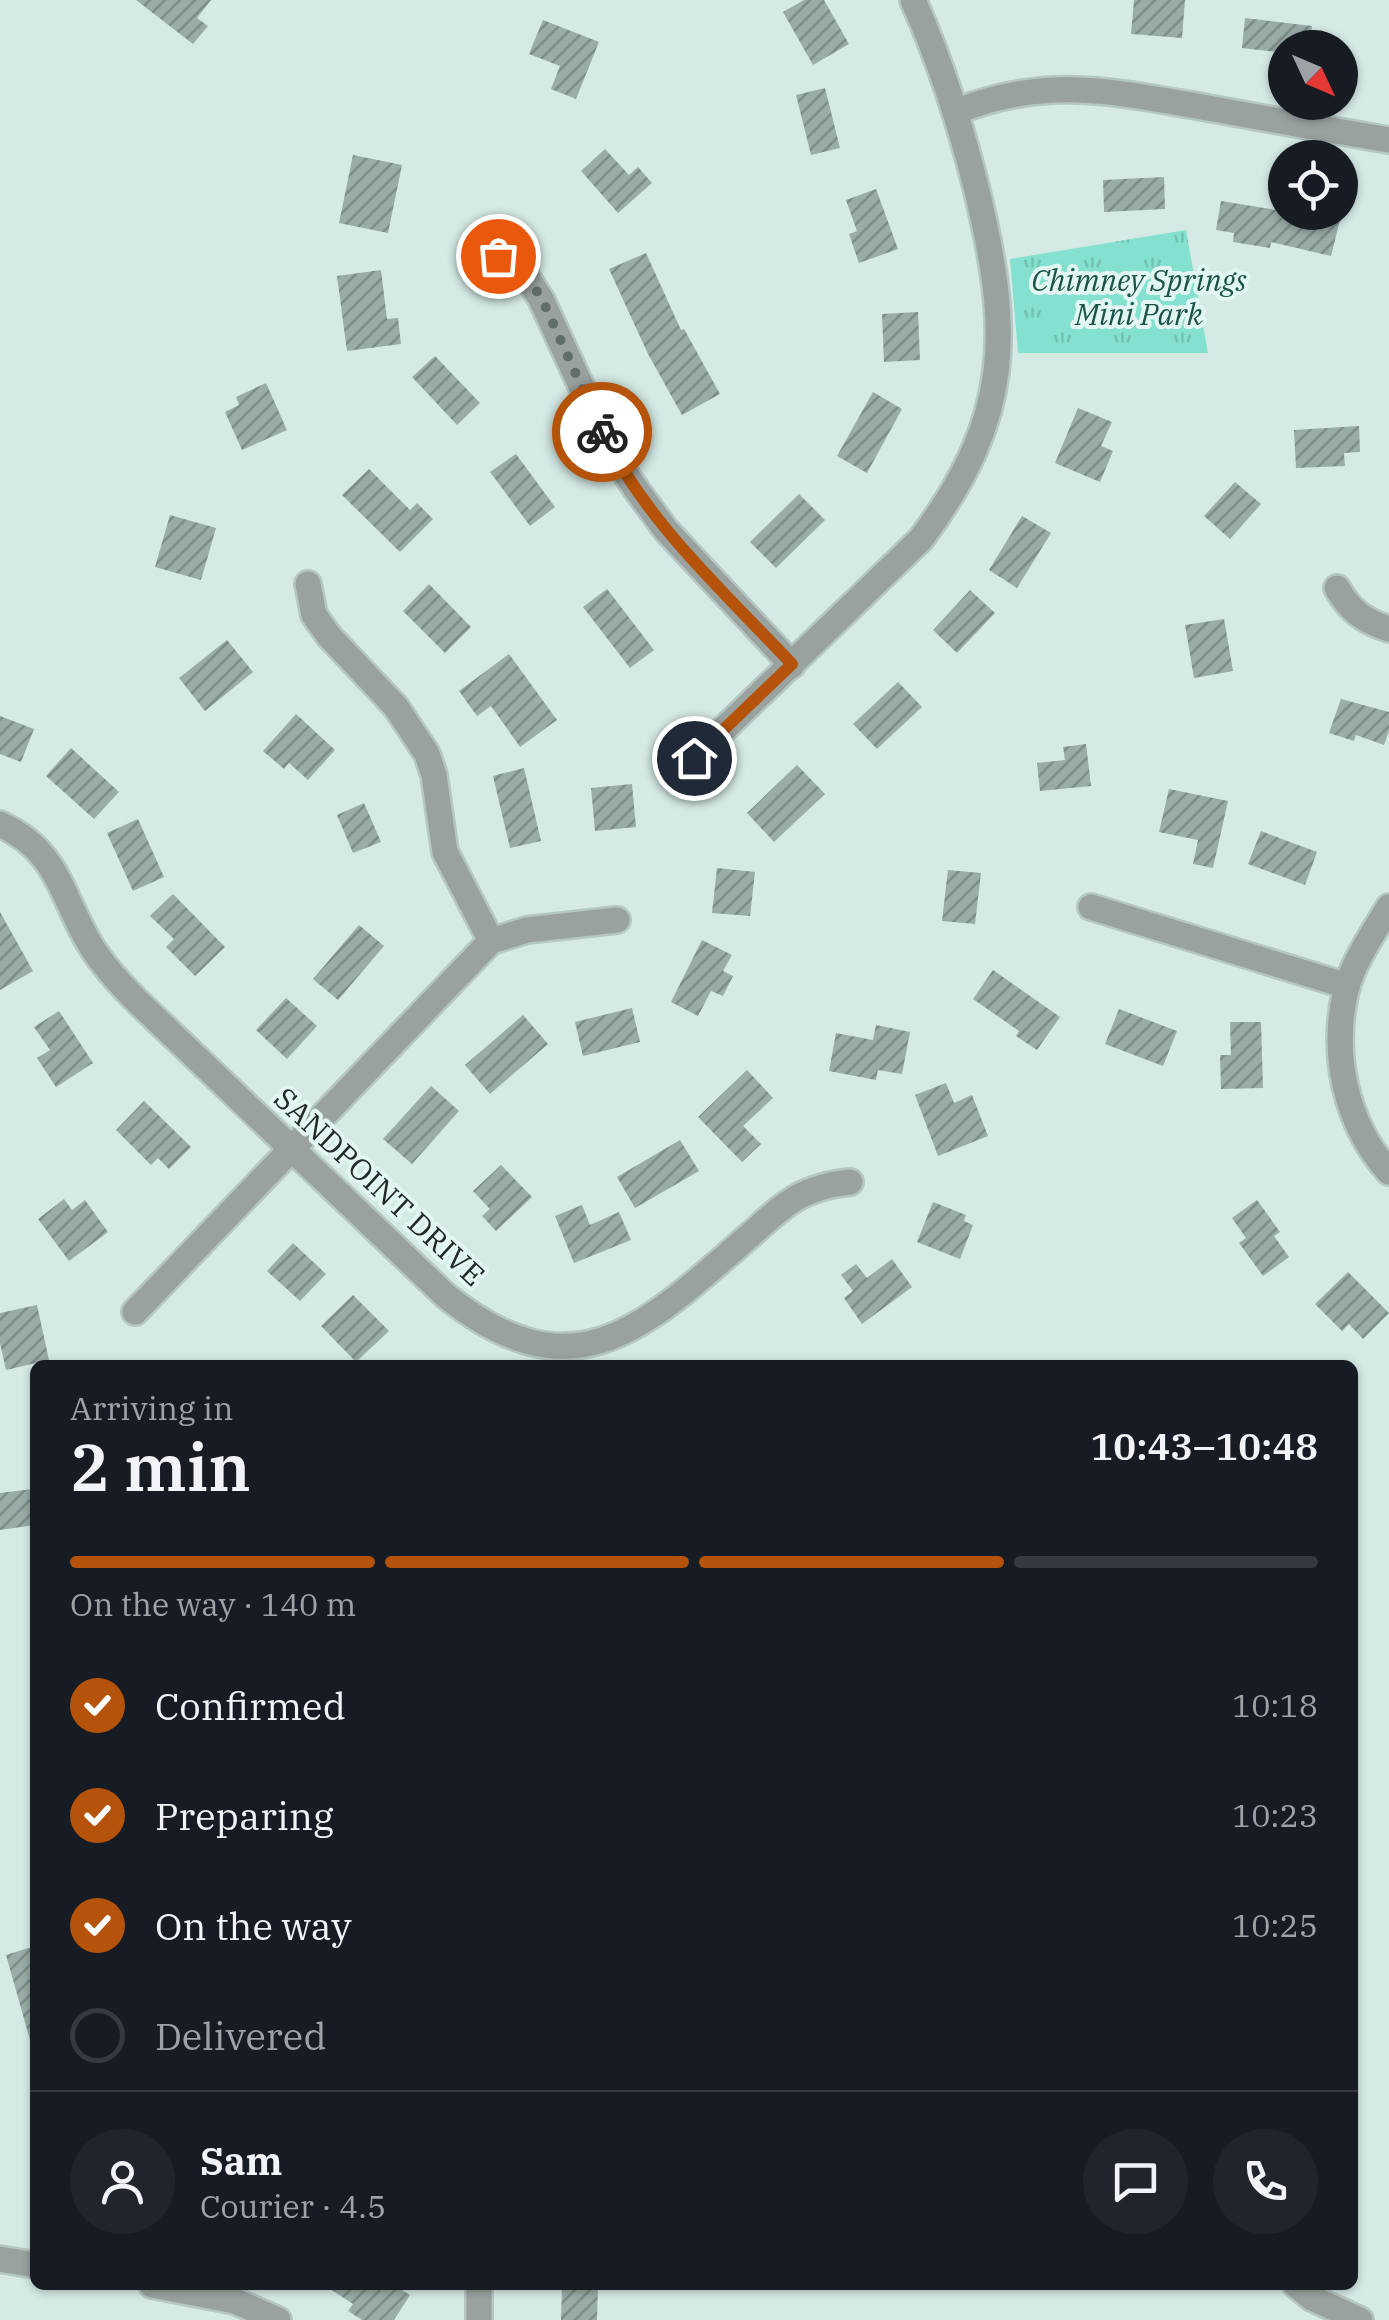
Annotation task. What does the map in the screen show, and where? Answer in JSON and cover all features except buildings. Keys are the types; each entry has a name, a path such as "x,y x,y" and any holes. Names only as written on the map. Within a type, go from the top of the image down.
{"street":[{"path":"694,758 921,540 947,504 980,438 1001,341 998,292 956,112 913,0"},
{"path":"956,112 1023,91 1088,89 1389,140"},
{"path":"498,256 523,271 542,299 614,455 636,490 666,530 792,664"},
{"path":"308,584 314,614 322,626 396,708 427,754 446,852 491,940"},
{"path":"1337,588 1349,608 1370,623 1389,629"},
{"name":"SANDPOINT DRIVE","path":"0,824 33,842 45,856 93,949 118,981 446,1296 493,1329 518,1353 626,1332 676,1300 792,1199 819,1186 850,1182"},
{"path":"1091,907 1346,986"},
{"path":"1389,907 1346,986 1340,1050 1346,1091 1364,1136 1389,1172"},
{"path":"135,1312 491,940 527,930 617,920"},
{"path":"0,2259 30,2264"},
{"path":"178,2290 235,2301 278,2320"},
{"path":"478,2320 479,2290"},
{"path":"1302,2290 1360,2320"}],"green space":[{"name":"Chimney Springs Mini Park","path":"1186,230 1208,353 1018,353 1010,259"}],"way so far":[{"path":"498,256 523,271 542,299 602,432"}],"route":[{"path":"602,432 636,490 666,530 792,664 694,758"}]}
